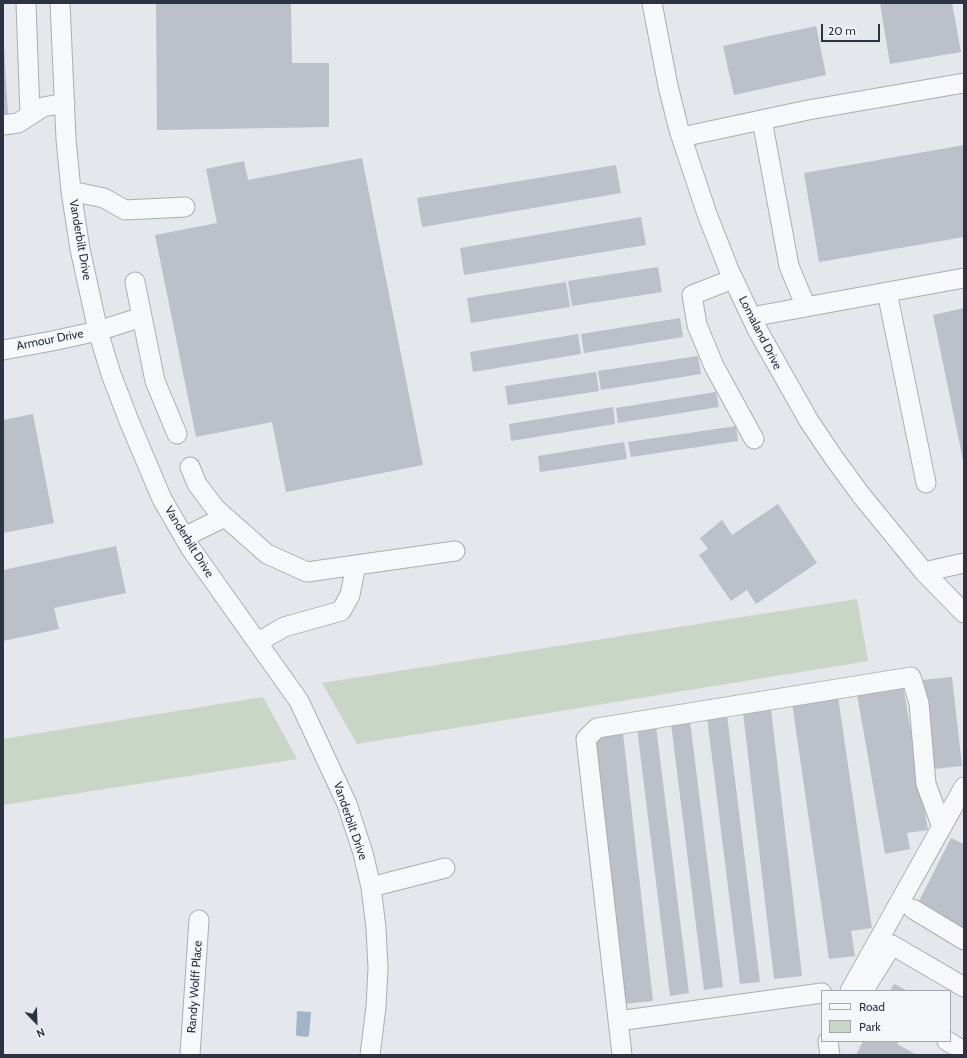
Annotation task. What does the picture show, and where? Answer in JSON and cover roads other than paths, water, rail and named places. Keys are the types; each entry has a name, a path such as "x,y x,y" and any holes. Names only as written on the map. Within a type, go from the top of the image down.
{"street":[{"path":"26,3 30,115"},
{"name":"Vanderbilt Drive","path":"60,3 71,191 80,249 98,331 129,421 162,499 184,537 213,581 299,701 314,730 347,804 363,852 371,887 376,928 378,968 376,1007 370,1055"},
{"name":"Lomaland Drive","path":"652,3 668,86 682,137 707,214 733,279 751,317 785,381 809,421 834,458 861,495 924,572 964,614"},
{"path":"682,137 762,120 964,83"},
{"path":"3,125 18,123 43,107 65,103"},
{"path":"762,120 789,266 806,307"},
{"path":"71,191 104,198 125,210 185,207"},
{"path":"751,317 964,278"},
{"path":"733,279 692,295 697,325 714,366 754,439"},
{"path":"135,282 155,381 177,434"},
{"path":"887,292 926,483"},
{"name":"Armour Drive","path":"3,350 98,331 142,318"},
{"path":"190,467 197,484 215,508 266,554 307,572 455,551"},
{"path":"184,537 225,517"},
{"path":"924,572 964,563"},
{"path":"258,642 284,627 341,611 350,595 356,565"},
{"path":"622,1055 586,739 597,728 911,677 919,703 926,784 942,827"},
{"path":"852,990 964,788"},
{"path":"371,887 445,868"},
{"path":"912,909 964,940"},
{"name":"Randy Wolff Place","path":"190,1055 199,920"},
{"path":"852,990 892,945 953,986"},
{"path":"618,1021 821,994"},
{"path":"828,1042 830,1055"},
{"path":"949,1042 964,1051"}],"water":[{"path":"297,1011 311,1012 309,1035 307,1037 297,1036 296,1034"}]}
